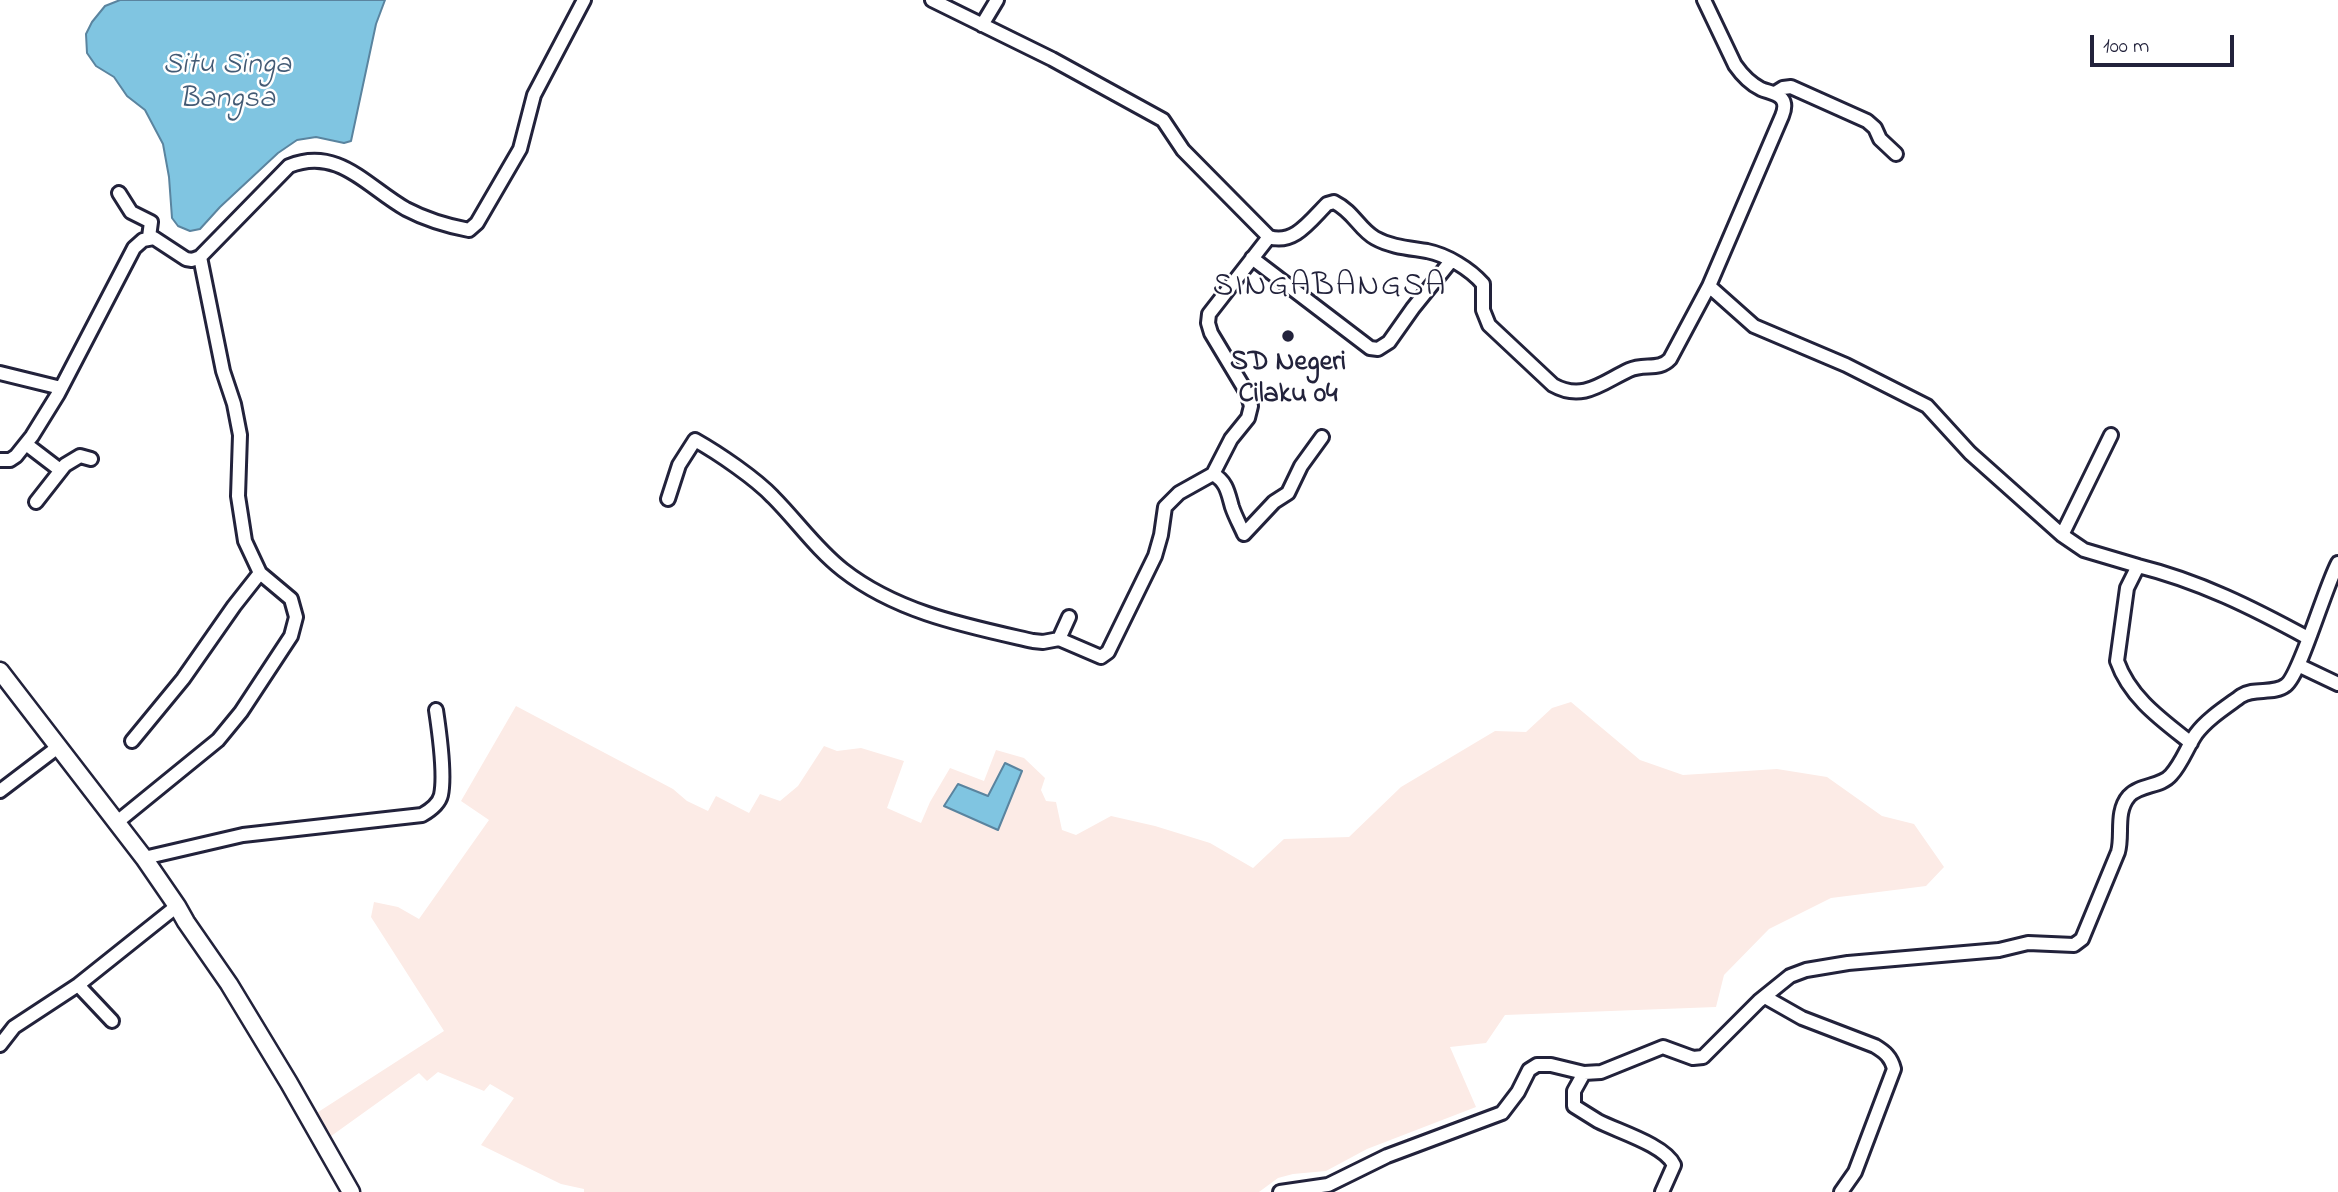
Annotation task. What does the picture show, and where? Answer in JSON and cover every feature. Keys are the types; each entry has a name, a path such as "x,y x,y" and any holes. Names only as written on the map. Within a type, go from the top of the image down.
{"street":[{"path":"149,237 163,242 186,259 200,257 275,178 289,166 303,160 343,166 406,209 432,220 469,230 477,223 520,149 534,95 584,0"},
{"path":"932,0 1074,71 1163,120 1183,150 1269,237 1287,239 1327,204 1334,202 1349,210 1368,234 1378,240 1404,248 1429,251 1471,272 1483,284 1484,317 1489,325 1553,385 1570,391 1600,387 1630,370 1664,365 1670,359 1709,286 1782,116 1783,99 1761,89 1742,75 1704,0"},
{"path":"982,24 997,0"},
{"path":"1774,93 1791,87 1867,121 1875,128 1880,139 1896,154"},
{"path":"0,460 10,460 26,444 61,388 134,248 149,237 151,222 131,212 119,193"},
{"path":"668,499 679,465 695,440 772,496 803,533 843,570 883,595 957,623 1033,641 1059,639 1101,657 1106,655 1154,556 1166,507 1179,493 1213,474 1231,439 1248,418 1251,406 1247,393 1210,333 1209,314 1269,237"},
{"path":"116,823 218,740 241,712 291,636 296,617 291,599 260,573 245,541 238,496 240,435 234,404 223,371 200,257"},
{"path":"1252,258 1370,348 1378,349 1388,342 1451,261"},
{"path":"1709,286 1754,326 1835,360 1927,406 1969,453 2062,535 2084,550 2192,582 2243,603 2308,638"},
{"path":"0,373 61,388"},
{"path":"2062,535 2111,435"},
{"path":"1213,474 1219,477 1229,491 1232,508 1244,534 1274,502 1288,492 1301,466 1322,437"},
{"path":"26,444 60,470"},
{"path":"36,502 60,470 73,458 80,456 91,459"},
{"path":"1280,1192 1328,1185 1387,1156 1502,1113 1518,1093 1530,1070 1537,1065 1551,1065 1584,1073 1608,1070 1662,1047 1693,1059 1703,1057 1747,1012 1790,976 1806,970 2000,950 2028,943 2074,945 2082,939 2118,852 2118,829 2129,796 2171,776 2205,723 2243,694 2288,685 2338,564"},
{"path":"2138,566 2127,588 2117,662 2145,707 2191,743"},
{"path":"132,741 183,679 260,573"},
{"path":"1059,639 1069,617"},
{"path":"2298,666 2338,684"},
{"path":"0,671 144,858 177,906 229,984 351,1192"},
{"path":"144,858 243,835 422,815 432,808 441,795 440,738 436,710"},
{"path":"0,791 58,747"},
{"path":"0,1045 20,1023 78,985 177,906"},
{"path":"78,985 112,1021"},
{"path":"1765,997 1802,1018 1875,1046 1885,1051 1891,1060 1894,1069 1891,1080 1855,1172 1841,1192"},
{"path":"1584,1073 1574,1091 1574,1105 1596,1120 1660,1150 1671,1158 1674,1165 1662,1192"}],"shaded area":[{"path":"1571,702 1640,760 1683,775 1777,769 1827,777 1882,816 1914,824 1944,867 1926,886 1831,898 1769,929 1724,975 1716,1007 1505,1015 1486,1043 1450,1047 1476,1107 1367,1149 1326,1171 1278,1178 1259,1192 584,1192 584,1189 561,1184 481,1145 514,1098 490,1084 484,1091 438,1072 427,1081 419,1073 327,1139 312,1116 444,1031 371,917 374,902 398,907 419,919 489,820 461,801 516,706 673,789 687,801 708,811 716,796 749,813 760,794 780,801 798,786 824,746 837,751 861,748 904,761 887,808 921,823 950,768 984,781 996,750 1024,758 1045,778 1041,790 1046,801 1056,802 1062,830 1076,835 1111,816 1210,843 1253,868 1284,839 1349,837 1401,787 1495,731 1526,732 1552,708"}],"water":[{"name":"Situ Singa Bangsa","path":"120,0 385,0 376,24 351,141 344,143 316,137 297,140 278,153 200,229 190,231 178,226 172,218 163,144 145,110 127,96 114,77 96,66 87,53 86,34 92,22 105,6"},
{"path":"1005,763 1022,771 998,830 944,806 958,784 988,796"}],"place":[{"name":"SD Negeri Cilaku 04","path":"1288,336"}],"district":[{"name":"SINGABANGSA","path":"1330,289"}]}
